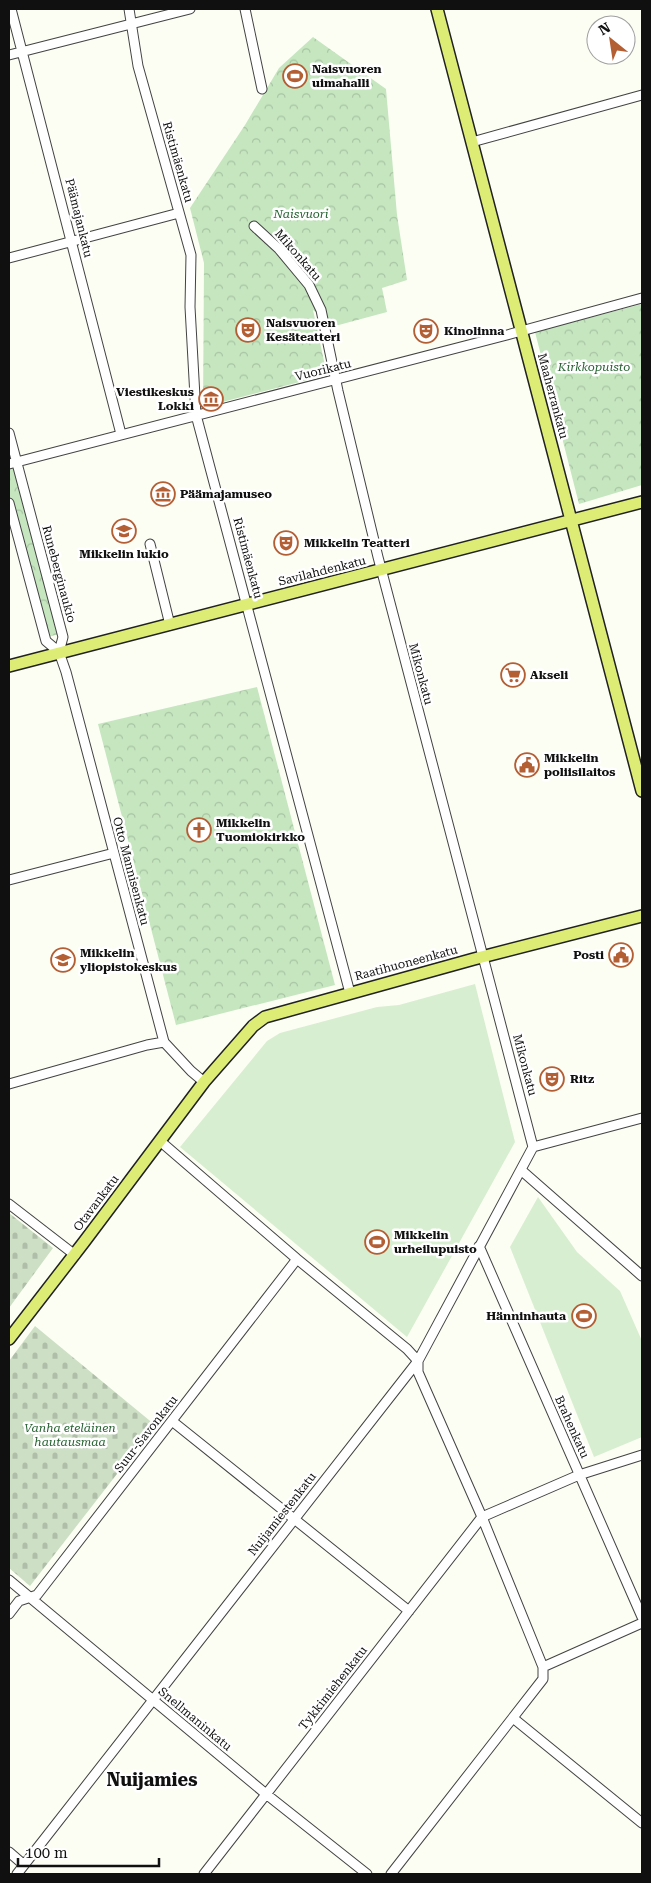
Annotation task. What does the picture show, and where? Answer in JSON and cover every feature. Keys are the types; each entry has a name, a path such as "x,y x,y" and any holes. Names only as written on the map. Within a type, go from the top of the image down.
{"main road":[{"name":"Maaherrankatu","path":"437,9 642,791"},
{"name":"Savilahdenkatu","path":"9,666 642,502"},
{"name":"Raatihuoneenkatu","path":"204,1082 253,1026 266,1017 642,916"},
{"name":"Otavankatu","path":"9,1339 204,1082"}],"street":[{"name":"Päämajankatu","path":"11,9 121,434"},
{"name":"Ristimäenkatu","path":"129,9 138,66 191,255 190,307 196,415 350,993"},
{"path":"9,55 190,9"},
{"path":"246,9 262,89"},
{"path":"472,142 642,96"},
{"path":"9,258 179,213"},
{"name":"Mikonkatu","path":"254,226 279,249 309,285 321,310 381,570 533,1147"},
{"name":"Vuorikatu","path":"13,464 642,298"},
{"name":"Runeberginaukio","path":"9,433 13,464 63,637 59,652"},
{"path":"9,503 46,641 59,652"},
{"path":"150,544 170,625"},
{"name":"Otto Mannisenkatu","path":"59,652 66,672 164,1042 204,1082"},
{"path":"9,880 114,853"},
{"path":"9,1084 164,1042"},
{"path":"533,1147 642,1118"},
{"path":"160,1141 297,1259 408,1349 418,1361 418,1372 482,1517 543,1667 543,1679 392,1874"},
{"name":"Nuijamiestenkatu","path":"17,1874 418,1361 533,1147"},
{"path":"521,1170 640,1272"},
{"path":"9,1204 75,1254"},
{"name":"Brahenkatu","path":"480,1246 642,1617"},
{"name":"Suur-Savonkatu","path":"9,1614 19,1601 37,1595 297,1259"},
{"path":"172,1421 409,1611"},
{"path":"482,1517 579,1474 642,1455"},
{"name":"Tykkimiehenkatu","path":"204,1874 482,1517"},
{"name":"Snellmaninkatu","path":"9,1580 266,1794 367,1874"},
{"path":"543,1667 642,1623"},
{"path":"513,1718 642,1823"},
{"path":"9,1852 24,1865"}],"green space":[{"name":"Naisvuori","path":"313,37 386,89 397,215 407,280 382,288 387,312 335,326 313,310 327,375 203,407 204,263 190,208 245,125 279,68"},
{"name":"Kirkkopuisto","path":"642,304 642,485 579,504 535,332"},
{"path":"15,464 60,634 47,637 9,494 9,466"},
{"path":"257,687 335,985 176,1025 98,724"},
{"name":"Mikkelin urheilupuisto","path":"475,984 515,1142 407,1337 180,1147 267,1041 280,1033 377,1007 399,1005"},
{"name":"Hänninhauta","path":"538,1197 577,1252 620,1291 642,1341 642,1437 594,1457 510,1247"},
{"path":"9,1213 53,1248 9,1308"},
{"name":"Vanha eteläinen hautausmaa","path":"35,1326 155,1425 30,1586 9,1568 9,1361"}],"place":[{"name":"Naisvuoren uimahalli","path":"295,76"},
{"name":"Naisvuoren Kesäteatteri","path":"248,330"},
{"name":"Kinolinna","path":"426,331"},
{"name":"Viestikeskus Lokki","path":"211,399"},
{"name":"Päämajamuseo","path":"163,494"},
{"name":"Mikkelin lukio","path":"124,531"},
{"name":"Mikkelin Teatteri","path":"286,543"},
{"name":"Akseli","path":"513,675"},
{"name":"Mikkelin poliisilaitos","path":"527,765"},
{"name":"Mikkelin Tuomiokirkko","path":"199,830"},
{"name":"Posti","path":"621,955"},
{"name":"Mikkelin yliopistokeskus","path":"63,960"},
{"name":"Ritz","path":"552,1079"},
{"name":"Mikkelin urheilupuisto","path":"377,1242"},
{"name":"Hänninhauta","path":"584,1316"}],"district":[{"name":"Nuijamies","path":"152,1779"}]}
